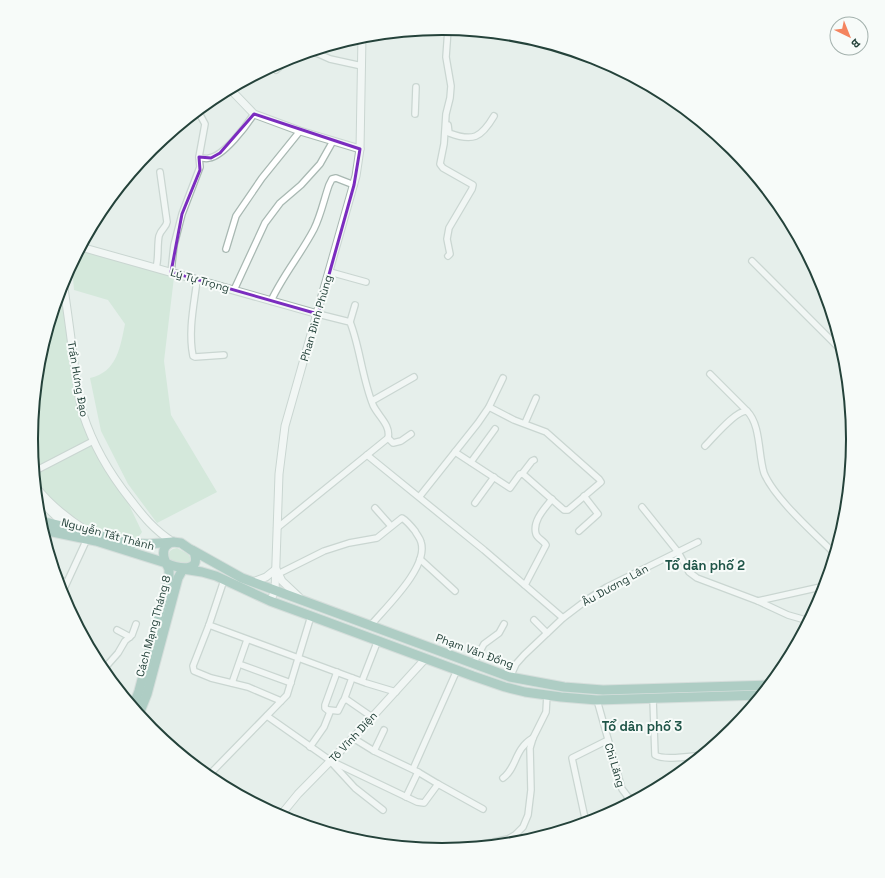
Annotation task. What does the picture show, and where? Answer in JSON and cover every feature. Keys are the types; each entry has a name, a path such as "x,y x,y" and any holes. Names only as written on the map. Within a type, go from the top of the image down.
{"main road":[{"name":"Nguyễn Tất Thành","path":"47,523 68,528"},
{"path":"68,528 86,537"},
{"name":"Nguyễn Tất Thành","path":"49,531 138,544 173,542"},
{"name":"Nguyễn Tất Thành","path":"86,537 166,563"},
{"path":"184,569 190,567 195,562 195,556 192,550 181,543 169,543 164,549 163,557 166,563 184,569 202,572 224,580 270,601 504,687 525,692 597,700 754,695"},
{"name":"Phạm Văn Đồng","path":"192,550 226,570 275,591 510,677 564,687 603,690 763,685"},
{"name":"Cách Mạng Tháng 8","path":"135,701 169,577 169,569 166,563"},
{"name":"Cách Mạng Tháng 8","path":"141,708 147,694 178,578 184,569"},
{"path":"426,658 430,648"},
{"path":"742,696 743,686"}],"street":[{"path":"448,35 446,57 451,86 440,164 443,168 473,185 449,228 447,239 450,254 448,256"},
{"name":"Phan Đình Phùng","path":"270,601 275,591 280,474 285,426 354,185 360,149 362,43"},
{"path":"319,54 330,59 362,66"},
{"path":"415,114 416,87"},
{"path":"234,93 254,114 360,149"},
{"path":"449,104 449,132 462,138 471,138 477,135 487,126 494,116"},
{"path":"199,157 208,158 220,153 241,133 254,114"},
{"path":"171,272 174,245 182,214 200,170 199,157 205,124 201,115"},
{"path":"226,249 236,216 262,178 300,130"},
{"path":"234,290 268,219 280,203 312,174 323,159 333,141"},
{"path":"156,268 159,257 159,236 161,230 166,226 167,222 160,172"},
{"path":"271,300 279,283 315,227 332,179 336,178 354,185"},
{"name":"Lý Tự Trọng","path":"86,249 318,314"},
{"path":"752,261 835,344"},
{"path":"330,272 366,282"},
{"path":"198,280 192,314 193,356 224,355"},
{"name":"Trần Hưng Đạo","path":"65,295 83,414 93,441 119,484 141,513 160,534 173,542"},
{"path":"355,304 350,322 364,377 375,409 388,428 388,438 393,443 411,434"},
{"path":"318,314 350,322"},
{"path":"710,374 752,416 755,424 764,473 774,489 793,512 831,550"},
{"path":"372,400 414,377"},
{"path":"420,496 489,407 503,378"},
{"path":"525,423 536,398"},
{"path":"489,407 514,420 546,432 600,480 600,483 566,510 564,510 522,474"},
{"path":"705,446 734,417 741,412 748,411"},
{"path":"471,462 495,429"},
{"path":"277,528 388,438"},
{"path":"39,469 93,441"},
{"path":"455,452 510,488 534,460"},
{"path":"368,455 420,496 563,618"},
{"path":"475,503 494,477"},
{"path":"42,494 86,537 66,583"},
{"path":"579,531 598,514 584,496"},
{"path":"525,585 546,545 536,535 535,526 542,512 552,500"},
{"path":"44,505 68,528"},
{"path":"642,507 678,552 688,572 697,578 758,601 788,615 804,620"},
{"path":"375,508 391,526"},
{"path":"253,582 349,543 377,538 402,518 412,527 421,543 422,552 420,560 397,598 382,611 371,625"},
{"name":"Âu Dương Lân","path":"510,677 516,664 524,654 563,618 588,599 607,587 698,542"},
{"path":"420,560 455,592"},
{"path":"276,573 282,590 287,595"},
{"path":"276,573 286,586 305,602"},
{"path":"224,580 193,666 194,671 211,678 248,687 281,701"},
{"path":"758,601 818,587"},
{"path":"213,771 287,695 311,616"},
{"path":"534,620 547,633"},
{"path":"108,664 118,653 125,641 130,637 136,624"},
{"path":"473,664 484,644 499,633 504,624"},
{"path":"209,625 352,678 396,692"},
{"path":"117,630 130,637"},
{"path":"232,683 247,640"},
{"path":"362,681 378,640"},
{"name":"Tô Vĩnh Diện","path":"285,810 298,794 353,738 426,658"},
{"path":"238,664 291,683"},
{"path":"406,797 415,771 457,670"},
{"path":"337,672 325,706 329,710 338,711 344,700 352,678"},
{"path":"512,837 523,827 528,815 532,775 530,753 533,738 546,712 547,695"},
{"path":"653,698 655,755 659,757 694,755"},
{"path":"344,700 347,700 372,717"},
{"name":"Chi Lăng","path":"597,700 622,789 628,797"},
{"path":"310,747 324,727 330,712 329,710"},
{"path":"267,716 331,761 417,802 424,803 438,784"},
{"path":"374,751 384,730"},
{"path":"353,738 374,751 415,771 483,809"},
{"path":"503,778 508,773 521,747 525,742 533,738"},
{"path":"585,817 572,758 608,740"},
{"path":"331,761 355,788 383,810"}],"highlighted area":[{"path":"254,114 360,149 354,185 318,314 171,272 182,214 200,170 199,157 211,158 220,153"}],"green space":[{"path":"85,251 174,277 164,361 171,415 217,492 157,523 128,484 101,431 90,378 99,375 112,365 119,350 125,324 108,300 74,290 73,276"},
{"path":"63,302 71,372 83,414 142,532 133,540 124,540 103,533 72,516 42,489 38,439 39,413 46,360 52,334"},
{"path":"177,548 188,554 192,560 189,565 170,560 169,552"}],"district":[{"name":"Tổ dân phố 2","path":"705,565"},
{"name":"Tổ dân phố 3","path":"642,726"}]}
